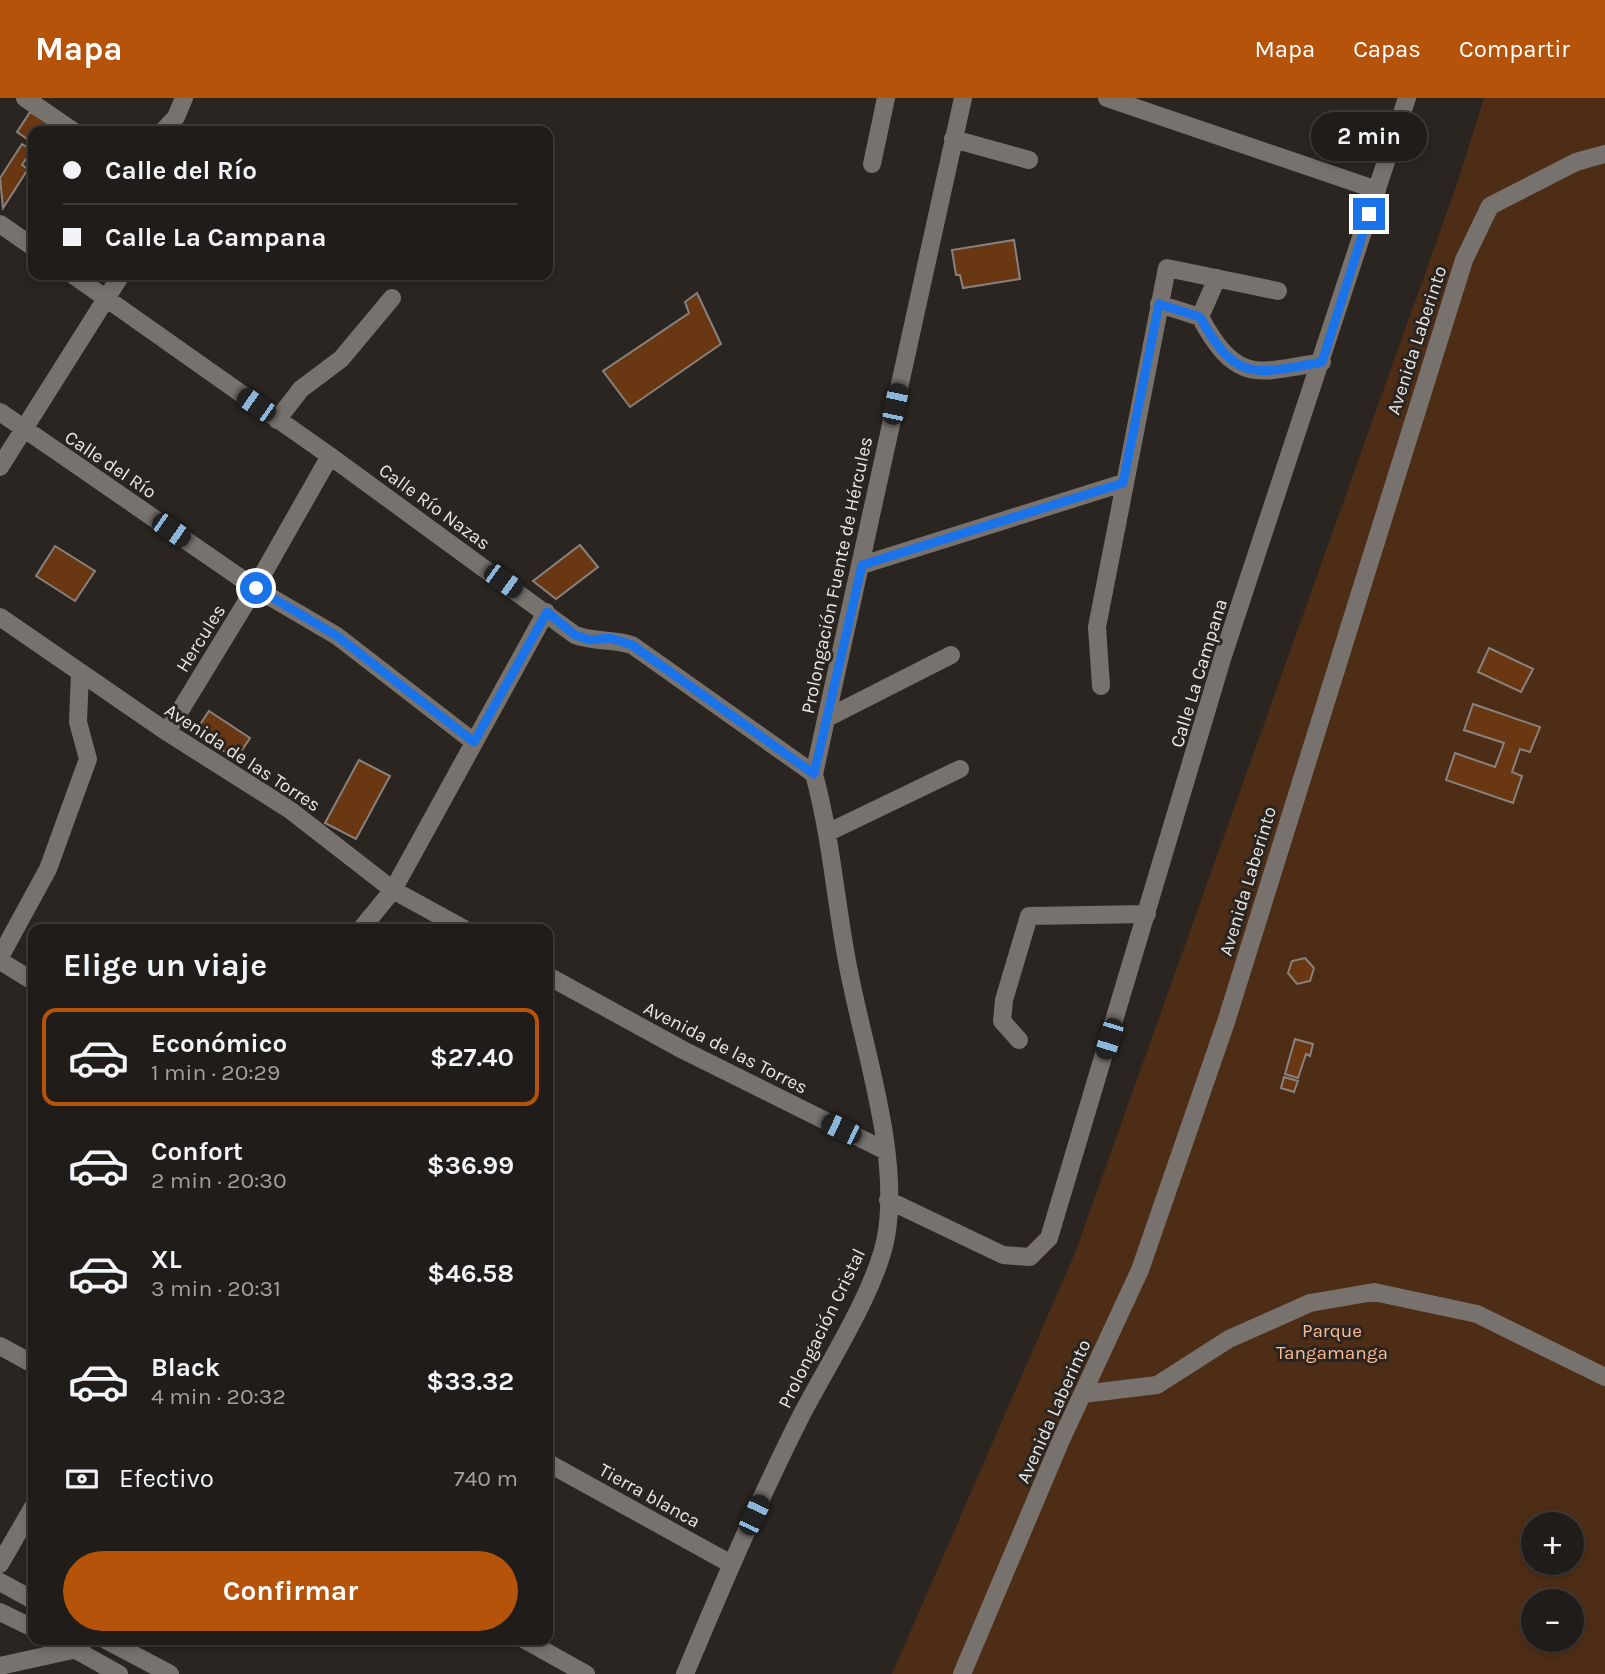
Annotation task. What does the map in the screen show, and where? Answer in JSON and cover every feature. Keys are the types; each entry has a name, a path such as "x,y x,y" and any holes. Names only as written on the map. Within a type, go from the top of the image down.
{"street":[{"path":"25,98 66,126"},
{"path":"168,126 176,117 184,98"},
{"path":"872,164 886,98"},
{"name":"Prolongación Fuente de Hércules","path":"814,774 963,98"},
{"path":"1107,98 1147,104 1377,190"},
{"name":"Calle La Campana","path":"888,1200 1003,1255 1030,1257 1049,1238 1222,659 1407,98"},
{"path":"953,139 1029,160"},
{"name":"Avenida Laberinto","path":"962,1674 1083,1394 1140,1270 1226,1021 1464,260 1490,206 1576,162 1605,154"},
{"path":"0,224 28,244"},
{"path":"1101,686 1097,627 1167,268 1278,291"},
{"path":"1200,317 1217,278"},
{"name":"Calle Río Nazas","path":"80,280 330,456 575,635 590,640 610,638 632,645 814,774"},
{"path":"0,467 118,280"},
{"path":"277,420 301,389 341,359 392,298"},
{"path":"1159,304 1200,317 1217,348 1238,366 1263,373 1322,362"},
{"name":"Calle del Río","path":"0,412 256,588 337,636 474,742"},
{"name":"Hercules","path":"167,732 256,588 330,456"},
{"path":"862,565 1123,483"},
{"path":"365,924 393,890 547,612"},
{"name":"Avenida de las Torres","path":"0,617 167,732 290,810 393,890 455,924"},
{"path":"827,718 951,655"},
{"path":"28,978 0,959 48,869 88,759 78,722 80,673"},
{"path":"829,832 960,769"},
{"name":"Prolongación Cristal","path":"685,1674 731,1564 801,1417 878,1267 886,1236 886,1151 847,960 829,832 814,774"},
{"path":"1018,1040 1002,1021 1004,1000 1029,916 1147,914"},
{"name":"Avenida de las Torres","path":"553,978 683,1051 886,1151"},
{"path":"1083,1394 1157,1385 1229,1339 1310,1303 1374,1292 1477,1314 1605,1377"},
{"path":"0,1346 28,1361"},
{"name":"Tierra blanca","path":"553,1466 731,1564"},
{"path":"0,1564 28,1516"},
{"path":"0,1582 28,1597"},
{"path":"0,1612 28,1626"},
{"path":"0,1666 77,1645"},
{"path":"82,1645 119,1674"},
{"path":"115,1645 170,1674"},
{"path":"533,1645 586,1674"}],"green space":[{"name":"Parque Tangamanga","path":"1484,98 1605,98 1605,1674 892,1674 1075,1253 1457,184"}],"building":[{"path":"30,112 50,124 28,126 28,140 17,132"},
{"path":"22,144 28,148 28,156 22,165 28,169 3,208 0,178"},
{"path":"1014,240 1020,279 963,288 960,275 956,275 952,250"},
{"path":"697,293 721,344 630,407 603,371 689,313 685,302"},
{"path":"580,545 598,567 556,599 533,581"},
{"path":"55,546 95,571 75,601 36,576"},
{"path":"1489,648 1533,669 1521,692 1478,672"},
{"path":"1473,704 1540,727 1530,752 1520,749 1512,772 1522,776 1513,803 1446,780 1455,753 1495,767 1504,743 1464,730"},
{"path":"209,711 250,738 236,759 195,732"},
{"path":"359,760 390,776 356,839 325,823"},
{"path":"1305,958 1314,968 1310,981 1297,984 1288,973 1292,961"},
{"path":"1295,1039 1313,1044 1310,1056 1306,1054 1298,1078 1285,1074"},
{"path":"1284,1077 1298,1081 1294,1092 1281,1088"}],"route":[{"path":"256,588 337,636 474,742 547,612 575,635 590,640 610,638 632,645 814,774 862,565 1123,483 1159,304 1200,317 1217,348 1238,366 1263,373 1322,362 1369,214"}]}
